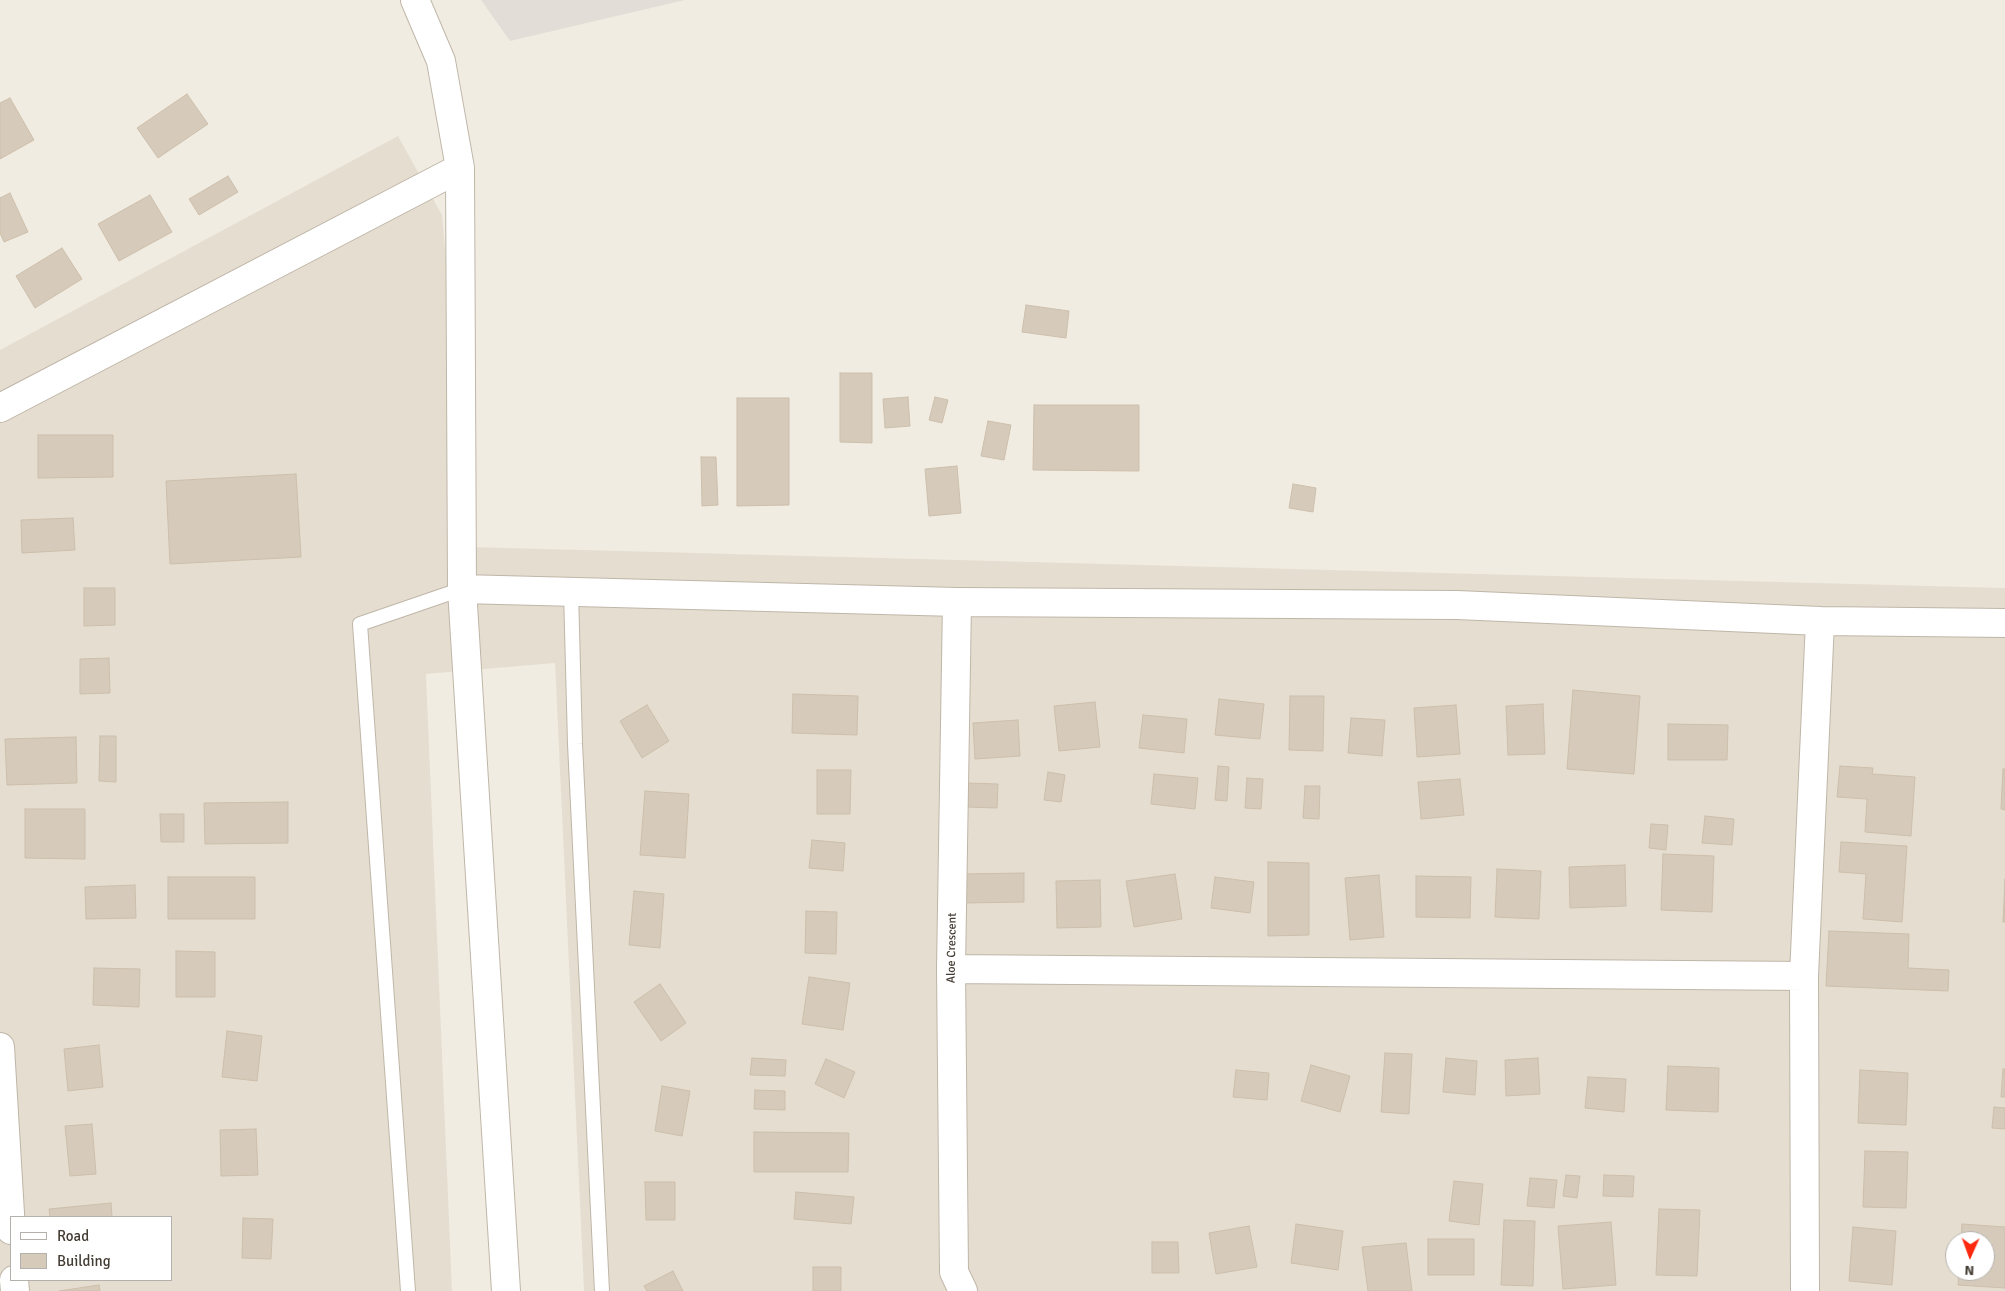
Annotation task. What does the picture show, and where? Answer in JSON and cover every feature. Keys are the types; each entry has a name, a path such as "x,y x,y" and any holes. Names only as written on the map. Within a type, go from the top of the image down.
{"street":[{"path":"415,0 441,61 460,168 462,589 506,1291"},
{"path":"0,408 460,168"},
{"path":"462,589 957,602 1457,605 1820,621 2005,623"},
{"name":"Aloe Crescent","path":"957,602 951,969 954,1272 963,1291"},
{"path":"1805,1291 1804,976 1820,621"},
{"path":"951,969 1804,976"},
{"path":"0,1047 10,1216"}],"lane":[{"path":"408,1291 360,624 462,589"},
{"path":"571,591 575,744 602,1291"}],"shaded area":[{"path":"481,0 685,0 510,41"},
{"path":"398,136 442,215 471,547 2005,588 2005,1291 584,1291 555,663 426,674 452,1291 0,1291 0,350"}],"building":[{"path":"187,94 208,124 158,158 137,128"},
{"path":"10,98 34,140 0,159 0,103"},
{"path":"228,176 238,192 199,215 189,199"},
{"path":"10,193 28,232 4,242 0,233 0,198"},
{"path":"150,195 172,232 119,261 98,224"},
{"path":"62,248 82,279 35,308 16,276"},
{"path":"1026,305 1069,311 1066,338 1022,332"},
{"path":"840,373 872,373 872,443 840,442"},
{"path":"908,397 910,426 885,428 883,399"},
{"path":"935,397 948,400 942,423 929,420"},
{"path":"737,398 789,398 789,505 737,506"},
{"path":"1034,405 1139,405 1139,471 1033,470"},
{"path":"988,421 1011,425 1004,460 981,456"},
{"path":"38,435 113,435 113,477 38,478"},
{"path":"701,457 716,457 718,505 702,506"},
{"path":"957,466 961,513 929,516 925,469"},
{"path":"296,474 301,557 170,564 166,481"},
{"path":"1293,484 1316,488 1313,512 1289,508"},
{"path":"73,518 75,550 22,553 21,520"},
{"path":"84,588 115,588 115,625 84,626"},
{"path":"109,658 110,693 80,694 80,659"},
{"path":"1573,690 1640,696 1634,774 1567,769"},
{"path":"793,694 858,696 857,735 792,733"},
{"path":"1290,696 1324,696 1323,751 1289,750"},
{"path":"1219,699 1264,704 1260,739 1215,735"},
{"path":"1095,702 1100,747 1059,751 1054,706"},
{"path":"1543,704 1545,754 1508,755 1506,706"},
{"path":"647,705 669,741 642,758 620,721"},
{"path":"1456,705 1460,754 1417,757 1414,708"},
{"path":"1143,715 1187,719 1184,753 1139,748"},
{"path":"1351,718 1385,720 1382,756 1348,753"},
{"path":"1018,720 1020,756 975,759 973,723"},
{"path":"1668,724 1728,725 1727,760 1668,760"},
{"path":"100,736 116,736 116,782 99,781"},
{"path":"76,737 77,783 7,785 5,739"},
{"path":"1218,766 1229,767 1227,801 1215,800"},
{"path":"1840,766 1873,768 1872,774 1915,777 1911,836 1865,832 1867,799 1837,797"},
{"path":"2003,769 2005,769 2005,810 2001,809"},
{"path":"817,770 851,770 850,814 817,814"},
{"path":"1048,772 1065,775 1061,802 1044,800"},
{"path":"1154,774 1198,778 1195,809 1151,804"},
{"path":"1247,778 1263,779 1261,809 1245,808"},
{"path":"1460,779 1464,815 1421,819 1418,782"},
{"path":"968,783 998,784 997,808 967,807"},
{"path":"1305,786 1320,786 1319,819 1303,818"},
{"path":"645,791 689,794 685,858 640,855"},
{"path":"288,802 288,843 205,844 204,803"},
{"path":"25,809 85,809 85,859 25,858"},
{"path":"160,814 184,814 184,842 161,842"},
{"path":"1705,816 1734,819 1732,845 1702,843"},
{"path":"1651,824 1668,825 1666,850 1649,848"},
{"path":"812,840 845,843 843,871 809,868"},
{"path":"1841,842 1907,846 1902,922 1863,919 1866,874 1839,872"},
{"path":"1663,854 1714,856 1712,912 1661,910"},
{"path":"1268,862 1309,863 1309,935 1268,936"},
{"path":"1625,865 1626,906 1570,908 1569,867"},
{"path":"1497,869 1541,871 1539,919 1495,917"},
{"path":"1024,873 1024,902 964,903 963,874"},
{"path":"1175,874 1182,919 1134,927 1126,881"},
{"path":"1379,875 1384,937 1350,940 1345,878"},
{"path":"1416,876 1471,877 1470,918 1416,917"},
{"path":"168,877 255,877 255,919 168,919"},
{"path":"1215,877 1254,882 1250,913 1211,908"},
{"path":"2005,879 2005,922 2003,922"},
{"path":"1100,880 1101,927 1057,928 1056,881"},
{"path":"135,885 136,918 86,919 85,887"},
{"path":"634,891 664,894 660,948 629,945"},
{"path":"806,911 837,912 836,954 805,953"},
{"path":"1829,931 1909,934 1908,968 1949,970 1948,991 1826,986"},
{"path":"176,951 215,952 215,997 176,997"},
{"path":"94,968 140,969 139,1007 93,1005"},
{"path":"809,977 850,983 843,1030 802,1024"},
{"path":"660,984 686,1023 661,1041 634,1002"},
{"path":"227,1031 262,1036 257,1081 222,1077"},
{"path":"99,1045 103,1087 68,1091 64,1049"},
{"path":"1385,1053 1412,1054 1409,1114 1381,1112"},
{"path":"752,1058 786,1060 785,1076 750,1075"},
{"path":"1446,1058 1477,1061 1475,1095 1443,1092"},
{"path":"1538,1058 1540,1094 1506,1096 1505,1060"},
{"path":"826,1059 855,1072 844,1098 815,1084"},
{"path":"1311,1065 1350,1076 1340,1112 1301,1101"},
{"path":"1668,1066 1719,1068 1718,1112 1666,1110"},
{"path":"2003,1069 2005,1069 2005,1097 2001,1097"},
{"path":"1236,1070 1269,1073 1267,1100 1233,1097"},
{"path":"1860,1070 1908,1073 1906,1125 1858,1123"},
{"path":"1588,1077 1626,1079 1624,1112 1585,1108"},
{"path":"662,1086 690,1091 682,1136 655,1131"},
{"path":"755,1090 785,1091 785,1110 754,1109"},
{"path":"1994,1107 2005,1108 2005,1129 1992,1128"},
{"path":"92,1124 96,1174 70,1176 65,1126"},
{"path":"256,1129 258,1175 221,1176 220,1130"},
{"path":"754,1132 849,1133 848,1172 754,1172"},
{"path":"1865,1151 1908,1152 1906,1208 1863,1207"},
{"path":"1566,1175 1580,1176 1577,1198 1563,1196"},
{"path":"1604,1175 1634,1176 1633,1197 1603,1196"},
{"path":"1530,1178 1557,1180 1554,1208 1527,1206"},
{"path":"1454,1181 1483,1184 1479,1225 1449,1221"},
{"path":"645,1182 675,1182 675,1220 646,1220"},
{"path":"796,1192 854,1197 851,1224 794,1219"},
{"path":"111,1203 112,1216 50,1216 49,1209"},
{"path":"1659,1209 1700,1210 1697,1276 1656,1275"},
{"path":"243,1218 273,1219 271,1259 242,1258"},
{"path":"1504,1220 1535,1221 1533,1286 1501,1285"},
{"path":"1611,1222 1616,1285 1563,1289 1558,1226"},
{"path":"1296,1224 1343,1231 1338,1270 1291,1263"},
{"path":"1962,1224 2005,1227 2005,1288 1958,1285 1958,1281 1995,1281 1995,1231 1962,1231"},
{"path":"1249,1226 1257,1267 1216,1274 1209,1233"},
{"path":"1853,1227 1896,1231 1892,1285 1849,1281"},
{"path":"1428,1239 1474,1239 1474,1275 1428,1275"},
{"path":"1152,1242 1178,1242 1179,1273 1152,1273"},
{"path":"1406,1243 1412,1291 1368,1291 1362,1247"},
{"path":"813,1267 841,1267 841,1291 813,1291"},
{"path":"673,1271 683,1291 647,1291 644,1286"},
{"path":"99,1285 100,1291 59,1291"}]}
